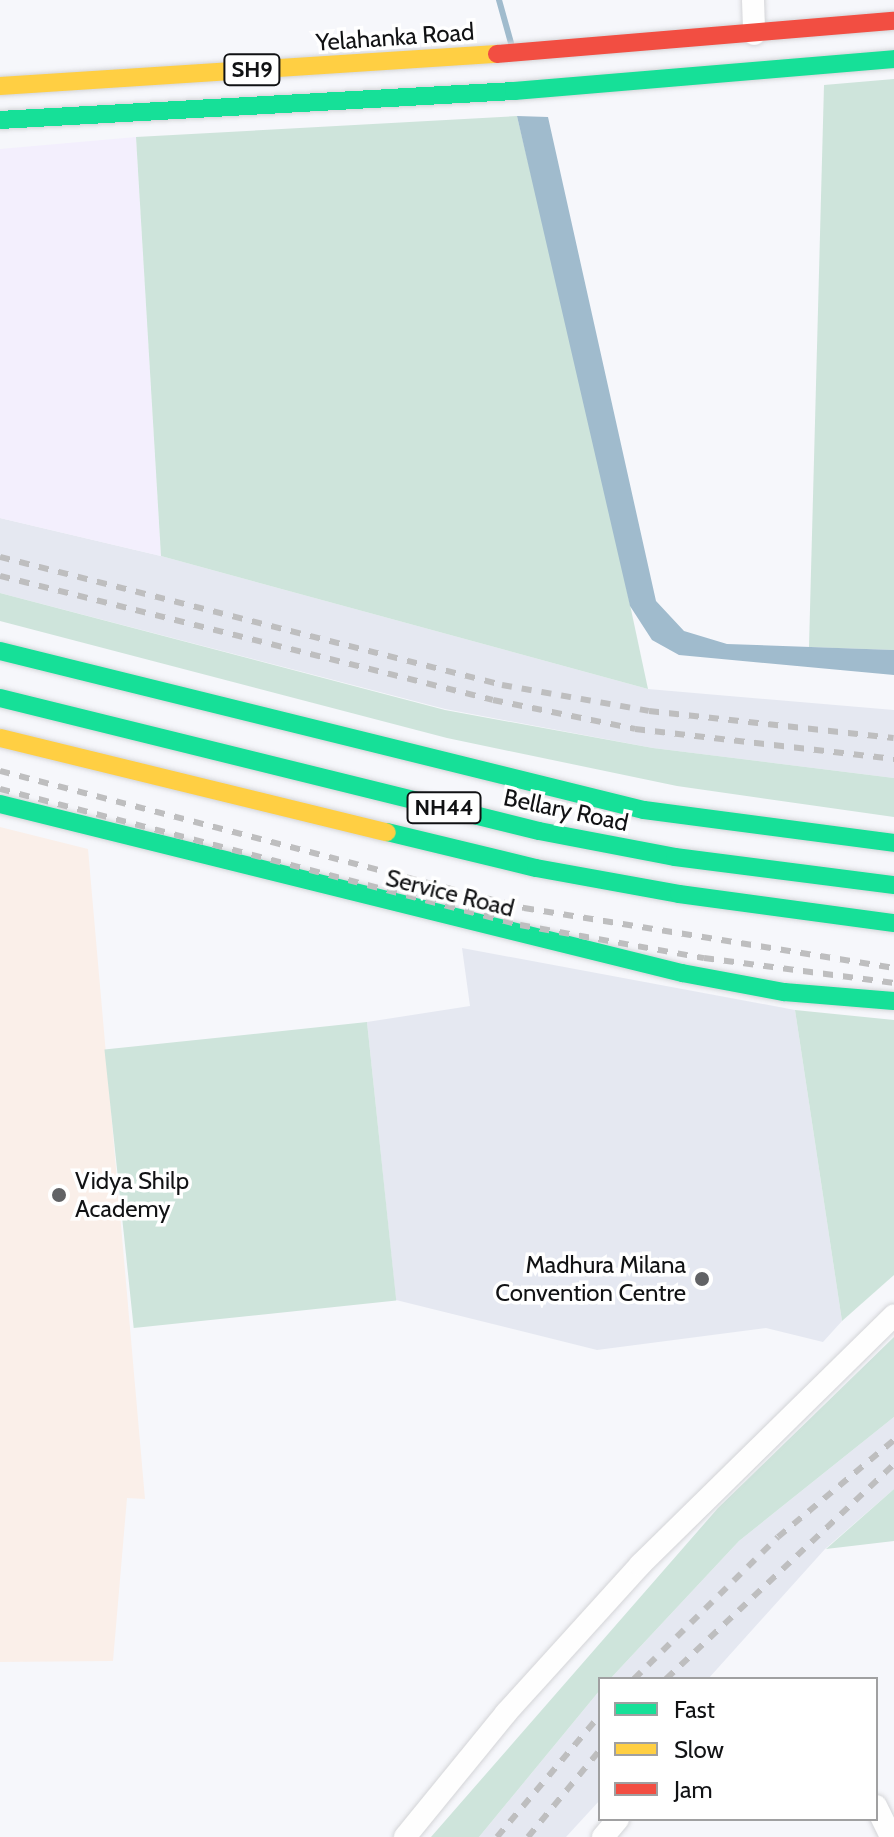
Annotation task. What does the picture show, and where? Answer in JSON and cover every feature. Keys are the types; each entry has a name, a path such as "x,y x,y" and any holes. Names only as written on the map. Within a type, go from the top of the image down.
{"main road":[{"name":"SH9","path":"650,42 894,21"},
{"name":"Yelahanka Road","path":"0,86 650,42"},
{"path":"650,42 650,80"},
{"path":"436,58 438,95"},
{"name":"SH9","path":"0,120 514,91 894,59"},
{"path":"0,134 43,118"},
{"path":"0,651 644,810 894,843"},
{"name":"Bellary Road","path":"0,698 539,831 675,857 894,885"},
{"name":"NH44","path":"0,738 536,868 679,894 894,923"},
{"name":"Service Road","path":"0,804 668,970 784,992 894,1001"}],"street":[{"path":"753,0 754,34"},
{"path":"405,1837 506,1713 640,1565 894,1315"},
{"path":"878,1810 891,1837"},
{"path":"603,1837 616,1821"}],"shaded area":[{"path":"136,137 161,556 0,518 0,149"},
{"path":"0,518 161,556 648,689 894,710 894,778 653,748 445,709 0,593"},
{"name":"Vidya Shilp Academy","path":"0,827 88,849 145,1499 127,1498 113,1661 0,1662"},
{"name":"Madhura Milana Convention Centre","path":"462,948 795,1010 842,1321 823,1342 766,1328 597,1350 396,1300 367,1022 470,1006"},
{"path":"894,1417 894,1489 825,1549 710,1677 612,1677 739,1541"},
{"path":"598,1692 598,1802 566,1837 479,1837"}],"green space":[{"path":"894,79 894,650 809,647 824,85"},
{"path":"517,116 591,422 648,689 161,556 136,137"},
{"path":"0,593 445,710 653,748 894,778 894,817 677,786 447,738 0,621"},
{"path":"795,1010 894,1020 894,1275 842,1321"},
{"path":"367,1022 396,1300 134,1328 104,1050"},
{"path":"894,1337 894,1417 739,1541 612,1677 598,1677 598,1692 479,1837 431,1837 718,1508"},
{"path":"894,1489 894,1541 826,1549"}],"water":[{"path":"517,116 548,117 656,601 684,631 727,644 894,650 894,675 679,655 652,640 630,606"}],"waterway":[{"path":"499,0 511,43"}],"railway":[{"path":"0,557 502,685 649,711 894,738"},
{"path":"0,576 493,700 635,729 894,759"},
{"path":"0,771 524,908 894,968"},
{"path":"0,789 520,925 704,958 894,983"},
{"path":"636,1677 778,1537 894,1440"},
{"path":"668,1677 894,1464"},
{"path":"497,1837 598,1717"},
{"path":"528,1837 598,1752"}],"traffic: fast":[{"path":"0,120 514,91 894,59"},
{"path":"0,651 644,810 894,843"},
{"path":"0,698 539,831 675,857 894,885"},
{"path":"0,804 682,973 784,992 894,1001"},
{"path":"387,832 536,868 679,894 894,923"}],"traffic: slow":[{"path":"0,86 497,54"},
{"path":"0,738 387,832"}],"traffic: jam":[{"path":"497,54 894,21"}],"place":[{"name":"Vidya Shilp Academy","path":"59,1195"},
{"name":"Madhura Milana Convention Centre","path":"702,1279"}]}
